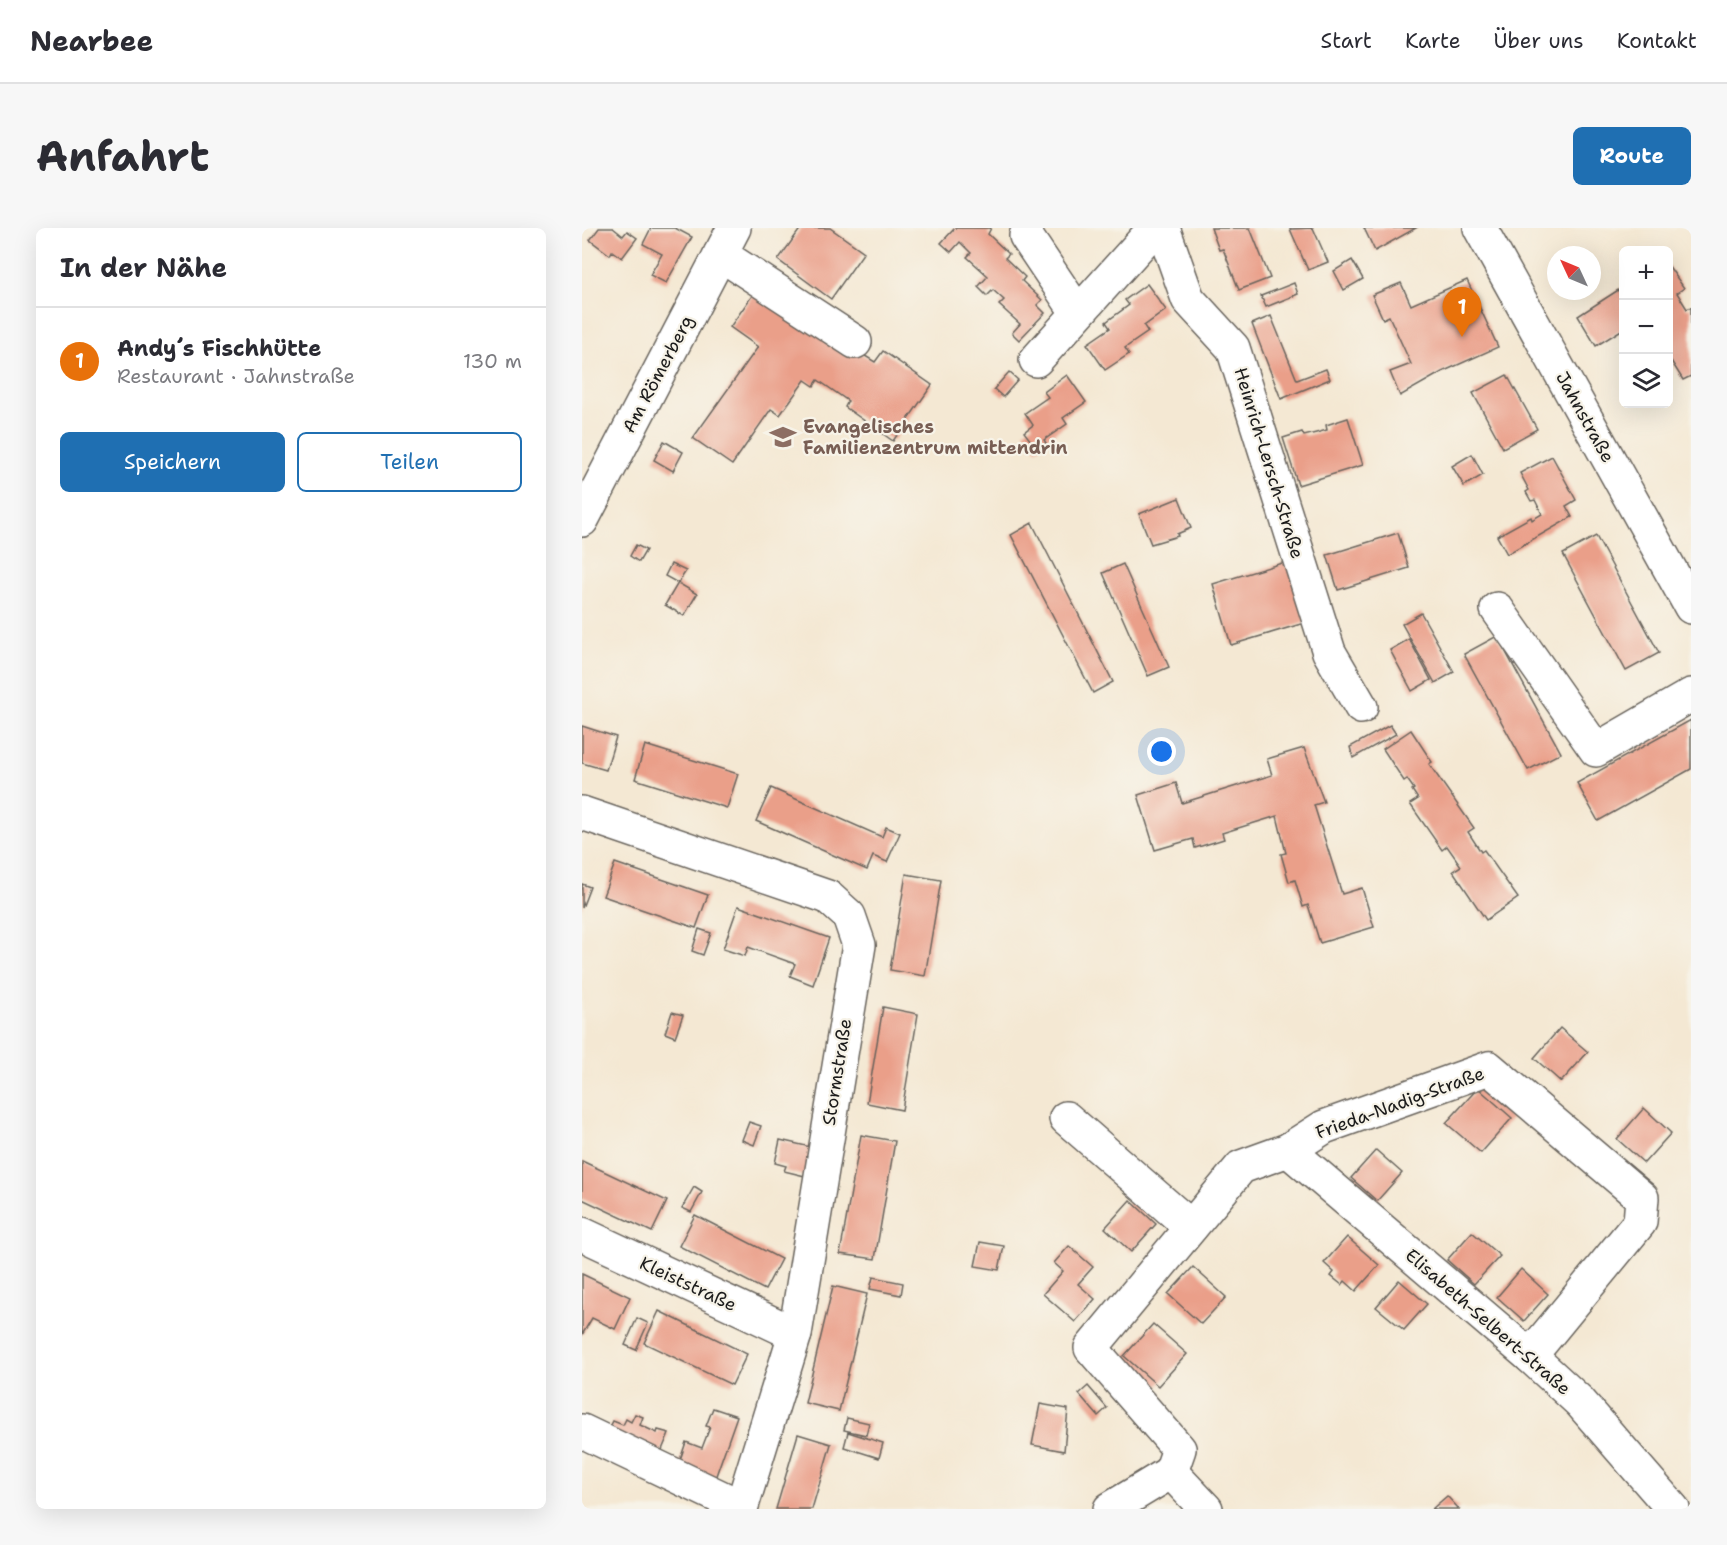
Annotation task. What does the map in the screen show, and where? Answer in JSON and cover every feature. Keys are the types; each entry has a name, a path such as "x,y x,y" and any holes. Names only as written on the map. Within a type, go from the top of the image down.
{"street":[{"path":"1036,360 1155,228"},
{"name":"Heinrich-Lersch-Straße","path":"1163,228 1188,299 1233,348 1329,652 1361,707"},
{"name":"Jahnstraße","path":"1480,228 1691,607"},
{"path":"1026,236 1077,312"},
{"path":"727,241 855,342"},
{"name":"Am Römerberg","path":"582,520 727,241"},
{"path":"1497,609 1596,750 1691,694"},
{"name":"Stormstraße","path":"582,813 828,897 849,916 859,945 795,1334 741,1508"},
{"name":"Frieda-Nadig-Straße","path":"1171,1472 1179,1449 1091,1348 1240,1167 1288,1150 1324,1127 1489,1068 1642,1198 1640,1222 1530,1356"},
{"path":"1066,1118 1191,1227"},
{"name":"Elisabeth-Selbert-Straße","path":"1288,1150 1530,1356 1580,1402 1673,1509"},
{"name":"Kleiststraße","path":"582,1234 795,1334"},
{"path":"582,1431 741,1508"},
{"path":"1110,1509 1171,1472 1206,1509"},
{"path":"1682,1509 1691,1502"}],"building":[{"path":"599,228 613,228 623,236 627,231 637,238 622,258 612,251 610,255 590,240"},
{"path":"651,228 675,228 692,237 666,283 650,275 662,254 643,244"},
{"path":"801,228 830,228 864,252 831,299 778,260"},
{"path":"955,228 991,228 988,234 1009,254 1005,258 1025,277 1022,281 1042,300 1037,305 1045,313 1019,340 1012,333 1020,324 999,305 1004,300 993,290 987,296 978,287 988,276 967,257 971,253 960,242 951,252 941,243"},
{"path":"1211,228 1250,228 1270,278 1239,290 1223,249 1219,250"},
{"path":"1313,228 1328,262 1308,270 1290,229"},
{"path":"1364,228 1416,228 1375,251"},
{"path":"1352,260 1363,279 1344,290 1334,271"},
{"path":"1673,272 1684,288 1677,293 1687,309 1691,307 1691,376 1683,380 1673,364"},
{"path":"1467,280 1498,347 1442,372 1400,396 1390,372 1411,364 1389,316 1383,319 1372,295 1401,283 1411,305"},
{"path":"1294,283 1298,294 1266,307 1261,296"},
{"path":"1147,284 1166,310 1144,326 1148,332 1125,348 1129,354 1105,370 1087,344 1110,328 1106,322 1129,305 1125,300"},
{"path":"756,290 875,362 883,351 932,385 893,441 845,407 848,401 818,380 814,386 805,380 780,415 771,409 732,465 693,438 758,347 730,327"},
{"path":"1619,290 1619,332 1596,346 1578,316"},
{"path":"1271,316 1297,380 1326,369 1330,379 1281,399 1252,324"},
{"path":"1009,372 1018,380 1003,397 994,389"},
{"path":"1067,375 1086,402 1063,418 1067,424 1044,440 1046,443 1037,449 1024,432 1033,425 1025,413 1048,397 1044,392"},
{"path":"1507,375 1537,429 1503,448 1473,393"},
{"path":"1348,418 1363,465 1298,485 1283,438 1302,432 1304,436 1327,430 1326,425"},
{"path":"664,441 683,452 673,471 654,460"},
{"path":"1472,454 1483,475 1464,486 1452,466"},
{"path":"1552,456 1576,500 1566,506 1572,517 1507,554 1497,536 1531,517 1532,520 1542,514 1535,500 1531,501 1526,492 1529,490 1520,473"},
{"path":"1179,498 1191,528 1177,534 1178,536 1151,544 1139,514"},
{"path":"1032,523 1113,682 1093,693 1011,535"},
{"path":"1398,533 1409,568 1338,590 1327,555"},
{"path":"1596,536 1659,653 1626,671 1563,554"},
{"path":"636,545 646,550 639,562 630,556"},
{"path":"1292,560 1311,621 1231,645 1213,584"},
{"path":"671,564 686,571 678,583 665,576"},
{"path":"1123,564 1169,667 1148,676 1103,573"},
{"path":"678,583 697,594 684,616 665,605"},
{"path":"1421,613 1454,672 1435,683 1402,624"},
{"path":"1497,636 1561,753 1528,770 1464,654"},
{"path":"1409,639 1431,680 1412,691 1390,650"},
{"path":"1691,720 1691,769 1598,821 1577,783"},
{"path":"1390,725 1396,734 1353,758 1350,747"},
{"path":"582,726 616,737 606,770 582,763"},
{"path":"1411,730 1432,762 1429,764 1474,828 1468,832 1481,852 1484,850 1518,898 1486,920 1453,871 1461,866 1447,846 1442,850 1410,804 1418,799 1412,790 1414,789 1407,779 1404,781 1383,749"},
{"path":"645,745 738,774 727,808 635,779"},
{"path":"1304,748 1324,802 1314,805 1342,894 1362,888 1374,927 1320,943 1308,905 1303,907 1295,880 1289,882 1281,854 1286,853 1277,816 1222,833 1224,839 1195,848 1193,839 1155,850 1138,795 1176,783 1182,803 1272,775 1267,759"},
{"path":"771,788 882,837 886,827 900,833 887,862 873,856 867,870 756,821"},
{"path":"615,863 708,895 696,928 603,896"},
{"path":"906,874 941,880 925,976 890,970"},
{"path":"582,884 590,887 582,908"},
{"path":"738,906 829,938 813,985 790,976 795,964 748,947 745,956 723,949"},
{"path":"699,929 711,933 703,955 692,951"},
{"path":"883,1007 918,1014 902,1110 867,1103"},
{"path":"672,1012 683,1015 675,1037 665,1033"},
{"path":"1560,1028 1588,1052 1561,1082 1534,1058"},
{"path":"1478,1088 1512,1118 1481,1153 1446,1123"},
{"path":"1644,1108 1671,1133 1644,1163 1617,1139"},
{"path":"749,1122 761,1126 754,1145 742,1140"},
{"path":"861,1135 895,1141 875,1259 840,1254"},
{"path":"780,1140 815,1148 809,1177 784,1171 786,1166 775,1163"},
{"path":"1376,1150 1402,1173 1377,1201 1351,1178"},
{"path":"582,1161 667,1201 652,1232 582,1199"},
{"path":"694,1187 702,1192 691,1212 682,1208"},
{"path":"1130,1200 1156,1224 1131,1252 1105,1228"},
{"path":"695,1215 781,1259 765,1290 679,1246"},
{"path":"1472,1232 1500,1256 1474,1284 1447,1260"},
{"path":"1347,1237 1379,1265 1356,1291 1345,1281 1342,1285 1331,1276 1334,1272 1324,1263"},
{"path":"980,1242 1004,1246 999,1270 975,1266"},
{"path":"1069,1246 1093,1267 1078,1284 1095,1299 1075,1322 1043,1294 1063,1271 1054,1263"},
{"path":"1193,1267 1226,1297 1201,1324 1168,1294"},
{"path":"1521,1269 1548,1294 1524,1321 1497,1297"},
{"path":"582,1274 630,1297 615,1329 592,1318 582,1335"},
{"path":"873,1277 903,1283 901,1295 870,1289"},
{"path":"1399,1280 1427,1304 1404,1330 1376,1307"},
{"path":"833,1286 867,1294 839,1411 805,1403"},
{"path":"659,1311 747,1354 732,1385 644,1343"},
{"path":"637,1318 648,1323 636,1350 625,1345"},
{"path":"1153,1324 1187,1354 1158,1386 1124,1356"},
{"path":"1088,1386 1107,1408 1098,1416 1079,1394"},
{"path":"1040,1404 1068,1409 1064,1451 1032,1445"},
{"path":"713,1408 737,1416 712,1487 679,1463 686,1442 702,1448 710,1427 706,1426"},
{"path":"635,1414 643,1417 640,1425 657,1433 658,1430 669,1433 659,1457 607,1433 613,1421 623,1425 626,1419 631,1422"},
{"path":"847,1418 869,1423 866,1435 844,1430"},
{"path":"848,1432 883,1443 879,1458 844,1447"},
{"path":"798,1434 831,1444 812,1509 776,1509"},
{"path":"1447,1496 1459,1509 1432,1509"}],"place":[{"name":"Andy´s Fischhütte","path":"1462,337"},
{"name":"Evangelisches Familienzentrum mittendrin","path":"783,437"}]}
